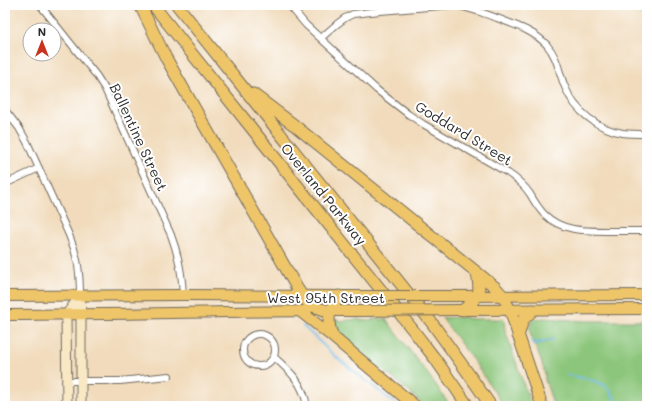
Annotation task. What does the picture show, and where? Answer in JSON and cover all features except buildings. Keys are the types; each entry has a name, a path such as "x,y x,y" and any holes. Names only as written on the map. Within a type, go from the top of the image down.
{"highway":[{"path":"140,5 166,58 301,295 312,306 330,311"},
{"name":"Overland Parkway","path":"153,5 413,330 468,406"},
{"name":"Overland Parkway","path":"177,5 432,323 490,406"},
{"path":"239,84 294,125 477,273 503,296 510,310 542,406"},
{"path":"462,310 472,303 478,296 479,287 477,273"},
{"path":"333,337 328,319 330,311 343,296"},
{"path":"518,336 523,320 533,310"},
{"path":"300,311 415,406"}],"main road":[{"name":"West 95th Street","path":"5,296 647,295"},
{"name":"West 95th Street","path":"5,315 300,311 647,309"}],"street":[{"name":"Ballentine Street","path":"40,5 96,75 105,89 177,249 182,278 183,295"},
{"name":"Goddard Street","path":"289,5 299,18 377,90 408,114 422,124 508,173 519,181 544,214 552,221 568,228 584,231 647,231"},
{"path":"321,38 345,18 353,14 453,5 464,6 523,28 540,38 548,46 555,57 565,87 577,108 591,120 609,130 622,133 647,134"},
{"path":"5,110 19,128 27,142 74,247 80,279 81,406"},
{"path":"5,184 39,168"},
{"path":"66,406 66,315 80,296"},
{"path":"259,333 270,337 276,346 274,358 266,365 256,366 251,364 244,357 244,342 253,334 259,333"},
{"path":"274,358 287,368 302,388 307,406"},
{"path":"66,381 120,380 169,376"}],"green space":[{"path":"465,317 471,319 504,319 505,330 531,406 504,406 442,318"},
{"path":"545,318 584,321 647,321 647,406 554,406 535,345 554,340 535,343 533,342 530,330 530,325 534,319"},
{"path":"359,319 373,321 372,319 386,319 450,406 425,406 344,339 333,324 333,321 337,320"}],"waterway":[{"path":"617,5 647,16"},
{"path":"303,326 336,357 398,406"},
{"path":"532,340 533,344 553,340"},
{"path":"567,375 591,380 604,385 612,394 618,406"}]}
